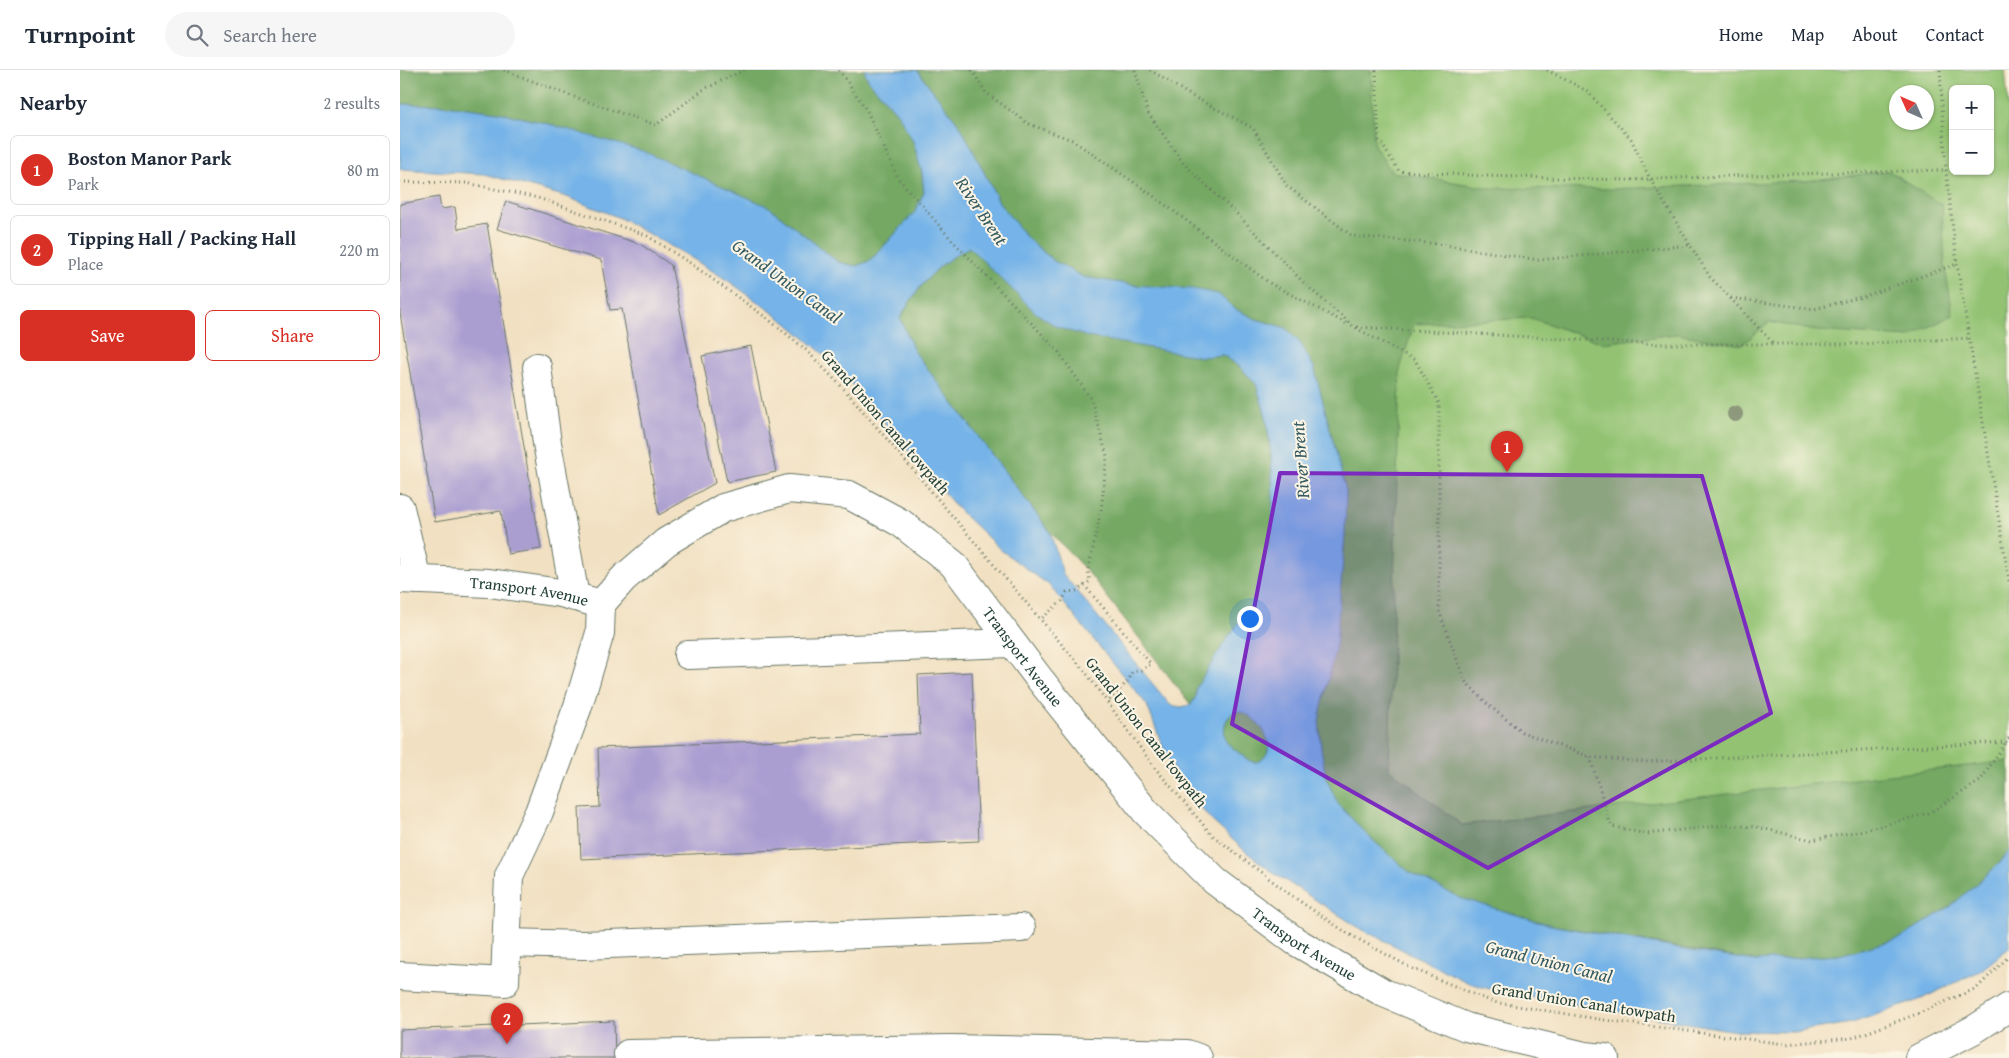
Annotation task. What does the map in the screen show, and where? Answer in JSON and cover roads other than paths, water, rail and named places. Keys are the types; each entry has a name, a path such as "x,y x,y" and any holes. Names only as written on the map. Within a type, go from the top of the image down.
{"lane":[{"path":"537,368 547,444 575,597"},
{"name":"Transport Avenue","path":"408,579 489,583 561,593 602,604 624,578 666,542 723,508 789,489 849,495 901,523 953,564 1038,677 1146,812 1215,880 1295,942 1384,993 1466,1027 1585,1056 1605,1058"},
{"path":"400,508 408,579"},
{"path":"400,976 505,982 509,876 539,812 578,706 600,633 602,604"},
{"path":"688,655 1012,643"},
{"path":"507,944 583,946 1020,928"},
{"path":"1919,1058 1975,1029 2009,1007"},
{"path":"628,1054 951,1049 1187,1054 1198,1058"}],"water":[{"path":"864,70 917,70 961,127 1000,204 1028,239 1054,261 1083,277 1133,285 1193,289 1218,294 1235,309 1256,319 1286,328 1301,344 1314,367 1346,491 1345,535 1336,645 1319,720 1326,778 1338,804 1368,836 1409,872 1460,898 1551,925 1756,961 1839,955 1898,939 1951,906 2000,863 2009,850 2009,948 1980,971 1919,1000 1852,1023 1793,1032 1736,1031 1504,993 1469,983 1361,929 1275,874 1245,851 1210,819 1177,778 1147,705 1049,585 1002,551 958,509 834,363 787,323 730,282 685,254 620,218 567,197 484,174 400,169 400,104 444,105 498,112 549,124 643,151 769,207 838,262 856,266 870,261 885,245 915,212 924,192 922,173 913,141 898,114 869,81","holes":["969,247 1036,313 1057,327 1088,337 1202,357 1223,355 1240,367 1256,384 1266,416 1271,455 1272,532 1250,608 1226,640 1196,688 1196,696 1191,705 1181,707 1170,705 1063,574 1050,532 914,351 900,318 929,277 947,261","1235,711 1251,717 1264,731 1268,747 1267,754 1260,761 1250,761 1226,742 1224,732 1226,721"]}],"place":[{"name":"Boston Manor Park","path":"1507,472"},
{"name":"Tipping Hall / Packing Hall","path":"507,1044"}],"water label":[{"name":"River Brent","path":"982,211"},
{"name":"Grand Union Canal","path":"787,281"},
{"name":"River Brent","path":"1300,460"},
{"name":"Grand Union Canal","path":"1549,961"}]}
